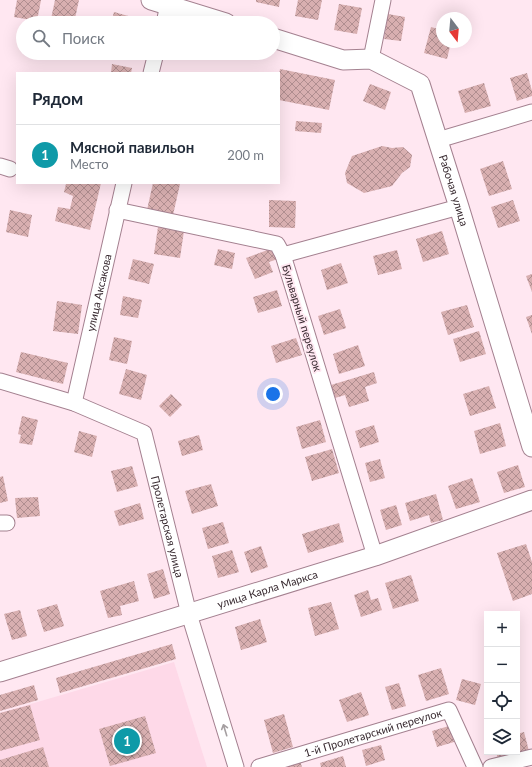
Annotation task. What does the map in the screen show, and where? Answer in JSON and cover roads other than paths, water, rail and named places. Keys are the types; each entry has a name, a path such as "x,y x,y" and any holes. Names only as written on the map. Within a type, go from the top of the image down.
{"street":[{"path":"371,59 382,0"},
{"path":"164,16 163,2 205,16"},
{"name":"Рабочая улица","path":"280,40 343,60 371,59 420,84 532,447"},
{"path":"151,72 154,60"},
{"path":"438,140 532,112"},
{"name":"улица Аксакова","path":"74,403 124,184"},
{"name":"Бульварный переулок","path":"375,556 283,255 459,207"},
{"path":"117,210 277,244 283,255"},
{"name":"Пролетарская улица","path":"0,381 74,403 144,432 189,614 236,767"},
{"name":"улица Карла Маркса","path":"0,672 375,556 532,500"},
{"name":"1-й Пролетарский переулок","path":"259,767 449,710 475,767"},
{"path":"491,767 532,757"}],"place":[{"name":"Мясной павильон","path":"127,741"}]}
